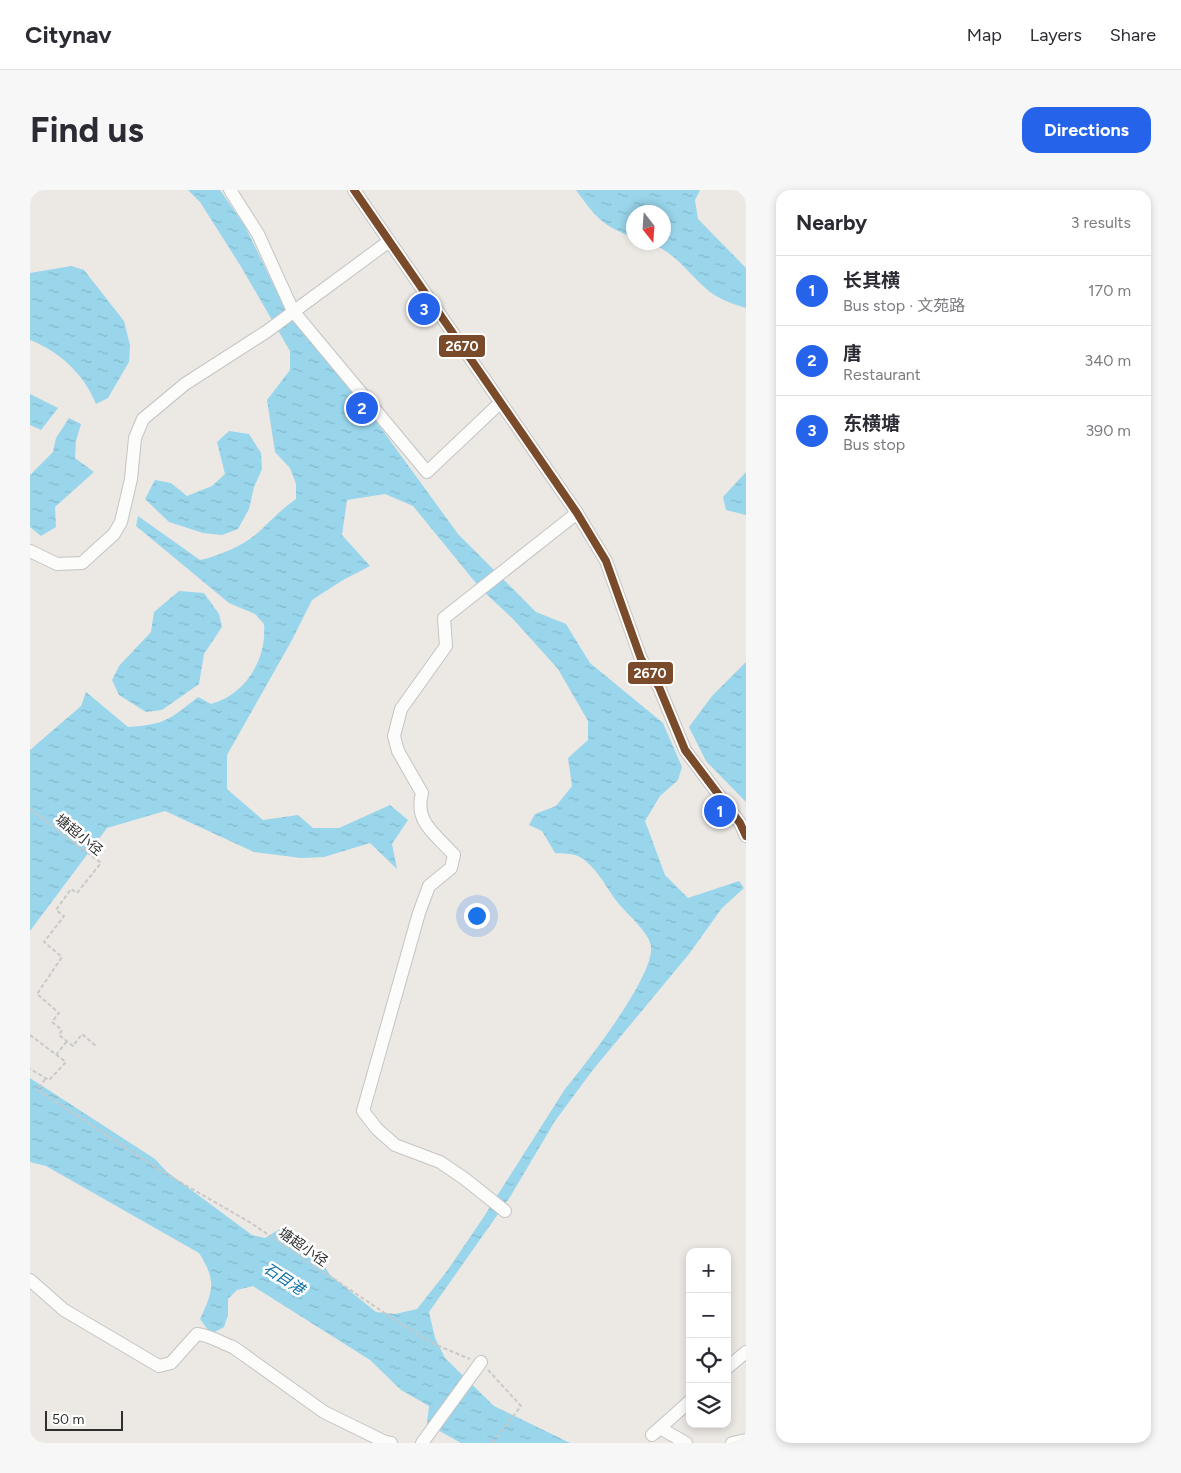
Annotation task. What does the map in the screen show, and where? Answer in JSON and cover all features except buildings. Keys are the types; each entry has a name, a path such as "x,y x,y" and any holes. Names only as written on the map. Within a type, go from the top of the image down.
{"street":[{"path":"230,190 258,234 293,311 427,472 500,403"},
{"path":"354,190 388,242 577,513 606,561 641,659 659,688 685,750 740,823 746,836"},
{"path":"30,550 57,564 82,563 114,534 121,522 131,480 134,438 143,419 185,384 293,311 388,242"},
{"path":"505,1211 440,1162 395,1145 377,1129 363,1111 419,913 429,886 450,868 454,855 422,820 418,807 422,793 398,751 394,736 401,709 446,646 444,618 577,513"},
{"path":"699,770 746,816"},
{"path":"30,1280 64,1310 159,1366 171,1363 197,1334 206,1335 233,1347 324,1412 385,1442 391,1443"},
{"path":"731,1365 746,1352"},
{"path":"422,1443 481,1362"},
{"path":"686,1405 656,1431 686,1443"},
{"path":"732,1443 746,1440"}],"path":[{"name":"塘超小径","path":"30,809 101,863 77,893 71,889 56,910 64,916 44,942 62,957 37,994 59,1012 52,1022 62,1030 59,1034 67,1041"},
{"path":"56,1055 67,1041 73,1046 82,1034 96,1046"},
{"path":"30,1035 66,1062 49,1080 30,1069"},
{"name":"塘超小径","path":"45,1079 38,1090 161,1171 251,1223 326,1275 434,1344 481,1362 521,1406 493,1443"}],"water":[{"name":"石目港","path":"188,190 220,190 245,226 275,288 330,358 458,534 536,612 566,624 590,663 663,723 682,767 678,780 660,796 645,821 665,875 688,898 739,881 744,888 722,908 689,954 592,1071 555,1121 510,1197 429,1312 435,1338 445,1358 494,1406 570,1443 461,1443 427,1424 429,1406 401,1390 370,1360 253,1286 237,1290 228,1299 228,1315 224,1327 211,1334 200,1319 208,1300 211,1285 208,1271 199,1253 46,1166 30,1162 30,1078 155,1159 167,1172 252,1235 265,1238 283,1227 312,1246 330,1275 376,1312 395,1314 417,1309 447,1271 483,1218 565,1089 617,1020 642,978 649,961 650,941 619,904 594,869 578,856 555,853 542,831 529,825 535,814 556,806 572,786 568,758 588,740 588,721 558,669 513,619 480,588 413,506 385,494 347,500 342,535 370,566 343,580 312,600 292,640 227,755 227,789 263,820 298,815 313,828 339,828 390,805 408,820 392,844 397,869 370,843 324,857 301,858 254,852 165,811 107,828 30,931 30,750 81,706 86,692 128,727 151,725 173,716 198,697 211,704 234,692 244,684 252,673 262,650 264,624 255,614 229,603 136,526 138,516 200,560 241,545 296,499 296,484 290,468 275,452 267,400 290,370 290,351 240,265 200,202"},
{"path":"576,190 700,190 695,200 698,219 746,268 746,308 727,302 714,295 663,250 671,250 671,205 626,205 626,234 606,224"},
{"path":"71,266 84,270 124,321 130,345 129,362 108,398 96,404 85,383 70,365 51,351 30,340 30,273"},
{"path":"30,394 58,408 41,430 30,425"},
{"path":"69,418 81,424 76,441 75,458 94,472 55,507 56,527 41,536 30,527 30,475 53,452 56,438"},
{"path":"229,431 249,434 261,453 262,469 254,487 249,509 238,529 222,535 203,533 169,522 145,499 155,480 171,483 187,496 212,486 225,474 217,442"},
{"path":"746,472 746,515 726,510 723,497"},
{"path":"179,591 204,593 219,614 222,627 204,654 199,684 162,710 146,712 119,695 112,680 119,666 151,632 154,612"},
{"path":"746,662 746,802 706,761 689,727 712,696"}],"transit line":[{"name":"2670","path":"354,190 577,513 606,561 641,659 659,687 685,750 740,823 746,836"}],"place":[{"name":"东横塘","path":"424,309"},
{"name":"唐","path":"362,408"},
{"name":"长其横","path":"720,811"}]}
